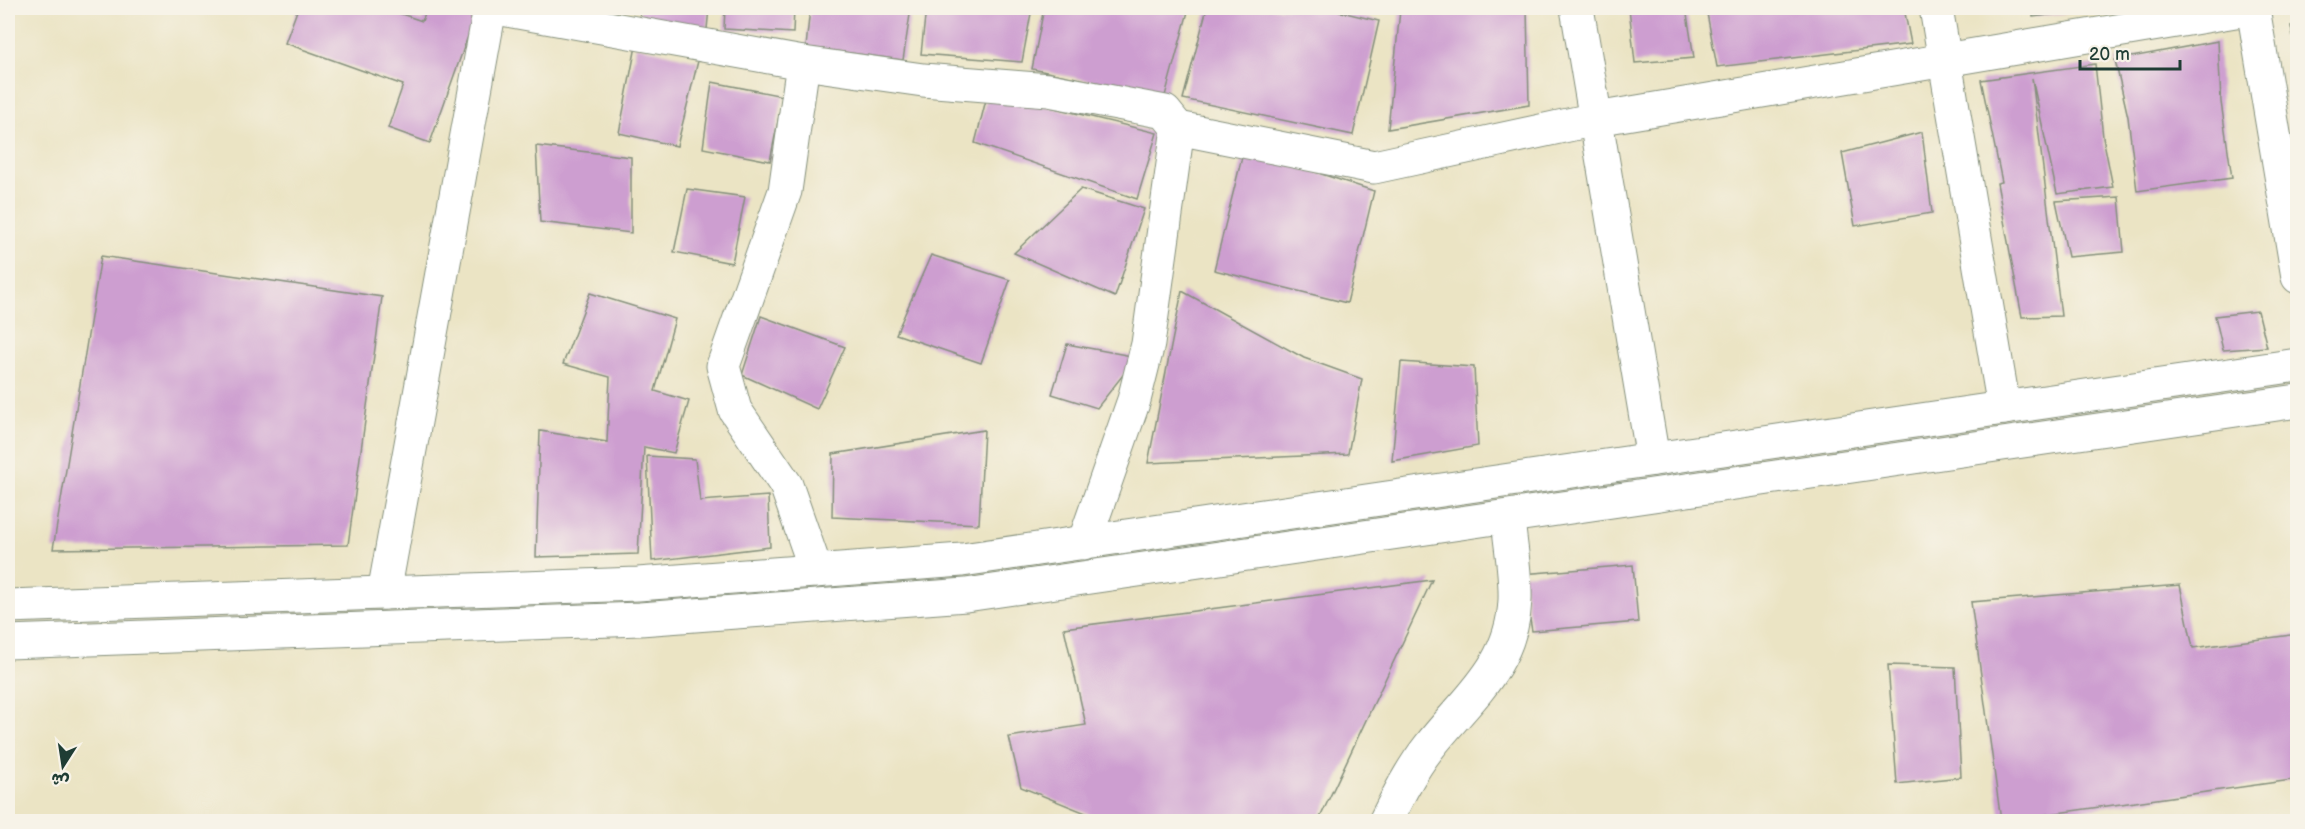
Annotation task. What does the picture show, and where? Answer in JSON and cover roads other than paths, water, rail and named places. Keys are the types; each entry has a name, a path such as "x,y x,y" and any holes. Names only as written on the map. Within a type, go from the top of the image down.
{"street":[{"path":"384,593 490,8"},
{"path":"496,8 803,63 923,80 1049,90 1165,112 1178,128 1374,167 1596,119 2253,8 2298,277"},
{"path":"1936,8 2004,408"},
{"path":"1575,10 1596,119 1653,459"},
{"path":"803,63 785,191 723,366 735,410 786,485 816,571"},
{"path":"1084,543 1134,400 1148,344 1178,128"},
{"path":"8,606 638,584 962,560 2298,365"},
{"path":"8,642 640,619 966,595 1508,518 2298,400"},
{"path":"1385,822 1406,782 1428,748 1478,692 1496,664 1505,643 1515,600 1508,518"}]}
